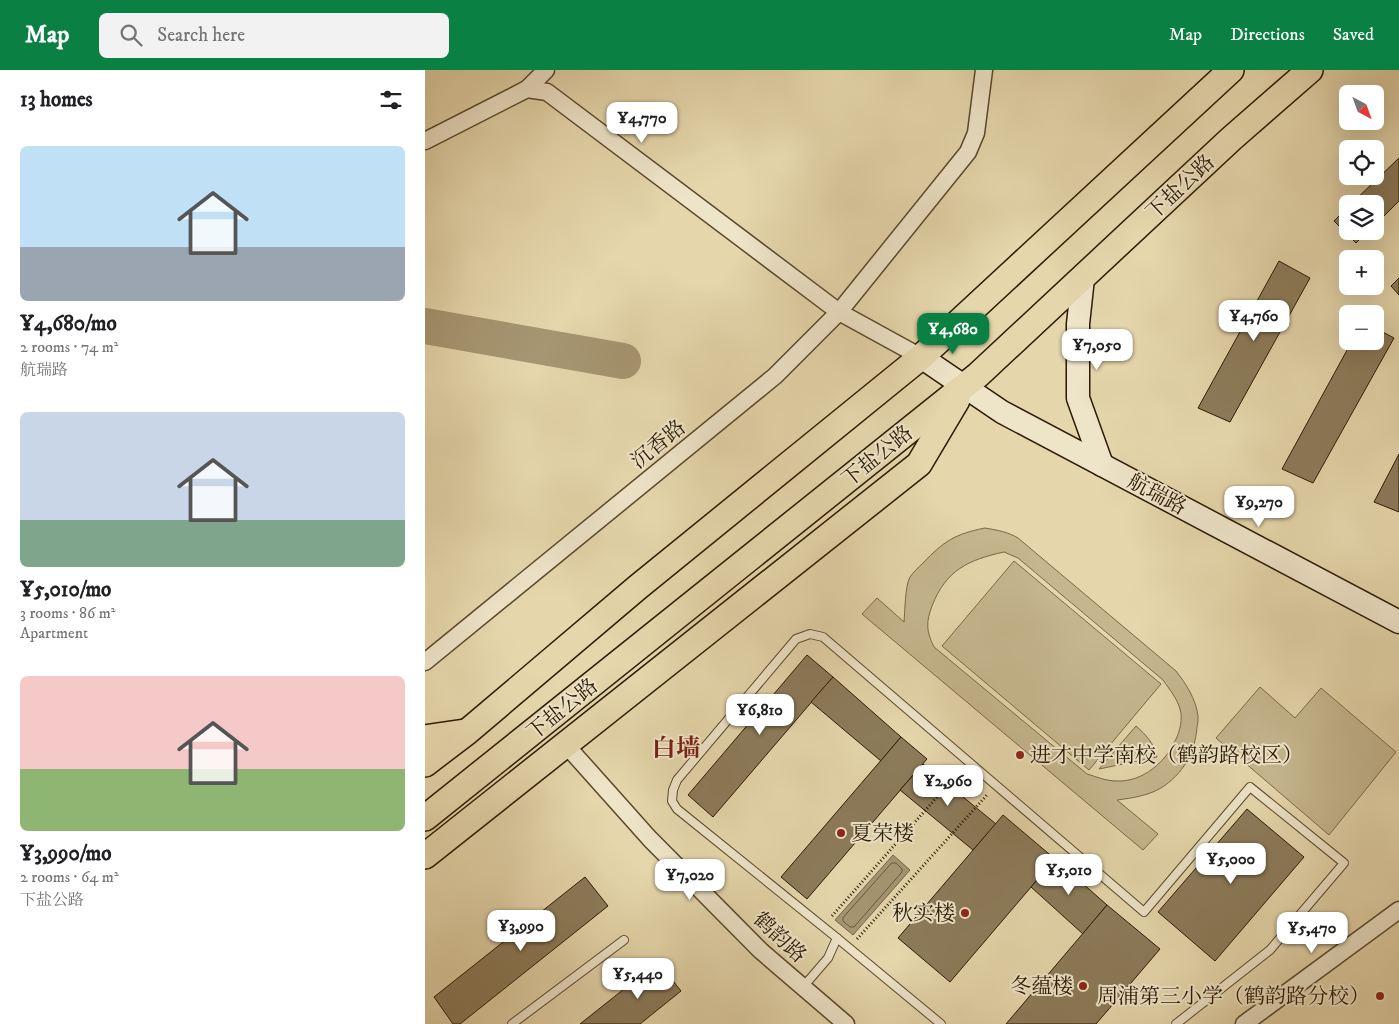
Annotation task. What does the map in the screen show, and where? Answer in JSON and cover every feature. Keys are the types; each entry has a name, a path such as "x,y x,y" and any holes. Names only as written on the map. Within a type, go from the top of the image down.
{"main road":[{"name":"下盐公路","path":"425,764 467,732 638,587 921,357 1231,70"},
{"name":"下盐公路","path":"425,818 965,386 1231,139 1310,70"},
{"path":"425,856 919,464 965,386"},
{"path":"425,738 467,732"}],"street":[{"path":"425,141 527,89 546,70"},
{"name":"沉香路","path":"425,662 775,376 839,312 968,152 976,133 985,70"},
{"path":"527,89 547,92 839,312 921,357"},
{"path":"1083,278 1078,324 1078,398 1102,465"},
{"name":"航瑞路","path":"921,357 1002,412 1399,622"},
{"name":"鹤韵路","path":"566,745 650,839 761,951 846,1024"},
{"path":"1244,1024 1399,910"}],"lane":[{"path":"941,1024 677,809 672,801 673,790 677,780 796,639 811,634 823,637 1144,912 1250,788 1344,863 1270,950 1176,1024"},
{"path":"803,987 828,958 837,938"},
{"path":"512,1024 624,940"}],"path":[{"path":"968,762 831,916 837,938 856,940 996,786"}],"shaded area":[{"path":"985,528 1018,538 1176,671 1190,692 1197,710 1198,723 1194,746 1182,769 1169,782 1156,791 1117,800 1158,834 1143,850 862,614 877,598 904,622 905,599 911,575 930,555 944,544 958,536","holes":["1004,552 1018,558 1163,680 1175,697 1180,709 1181,724 1172,747 1153,769 1136,778 1117,781 1105,780 1087,774 934,647 928,631 929,617 938,594 951,575 969,563 991,555"]},
{"path":"1014,561 1161,684 1089,770 942,646"},
{"path":"1260,687 1295,718 1321,688 1396,752 1329,835 1216,738"},
{"path":"1136,726 1149,740 1157,757 1099,769"}],"water":[{"path":"893,855 910,870 853,935 835,920"}],"building":[{"path":"1399,158 1399,201 1384,216 1384,195 1360,195 1371,185 1384,185 1384,172"},
{"path":"1339,216 1339,226 1334,221"},
{"path":"1279,261 1310,278 1230,422 1198,408"},
{"path":"1399,278 1399,295 1391,286"},
{"path":"1384,333 1394,338 1313,483 1282,469 1347,350 1384,350"},
{"path":"1399,454 1399,512 1374,502"},
{"path":"807,655 833,677 713,817 688,795"},
{"path":"833,677 901,737 881,761 811,702"},
{"name":"夏荣楼","path":"901,737 927,759 807,899 781,877"},
{"path":"923,764 996,824 973,850 900,790"},
{"path":"1247,809 1304,857 1215,961 1158,912"},
{"name":"秋实楼","path":"1003,815 1055,859 950,982 898,938"},
{"path":"1055,859 1107,905 1083,934 1031,887"},
{"path":"585,877 608,906 460,1024 453,1024 434,997"},
{"name":"冬蕴楼","path":"1107,905 1160,949 1096,1024 1006,1024"},
{"path":"658,962 681,991 640,1024 580,1024"}],"waterway":[{"path":"425,326 623,361"}],"place":[{"name":"进才中学南校（鹤韵路校区）","path":"1020,755"},
{"name":"夏荣楼","path":"841,833"},
{"name":"秋实楼","path":"965,913"},
{"name":"冬蕴楼","path":"1083,986"},
{"name":"周浦第三小学（鹤韵路分校）","path":"1380,996"}],"district":[{"name":"白墙","path":"676,748"}]}
